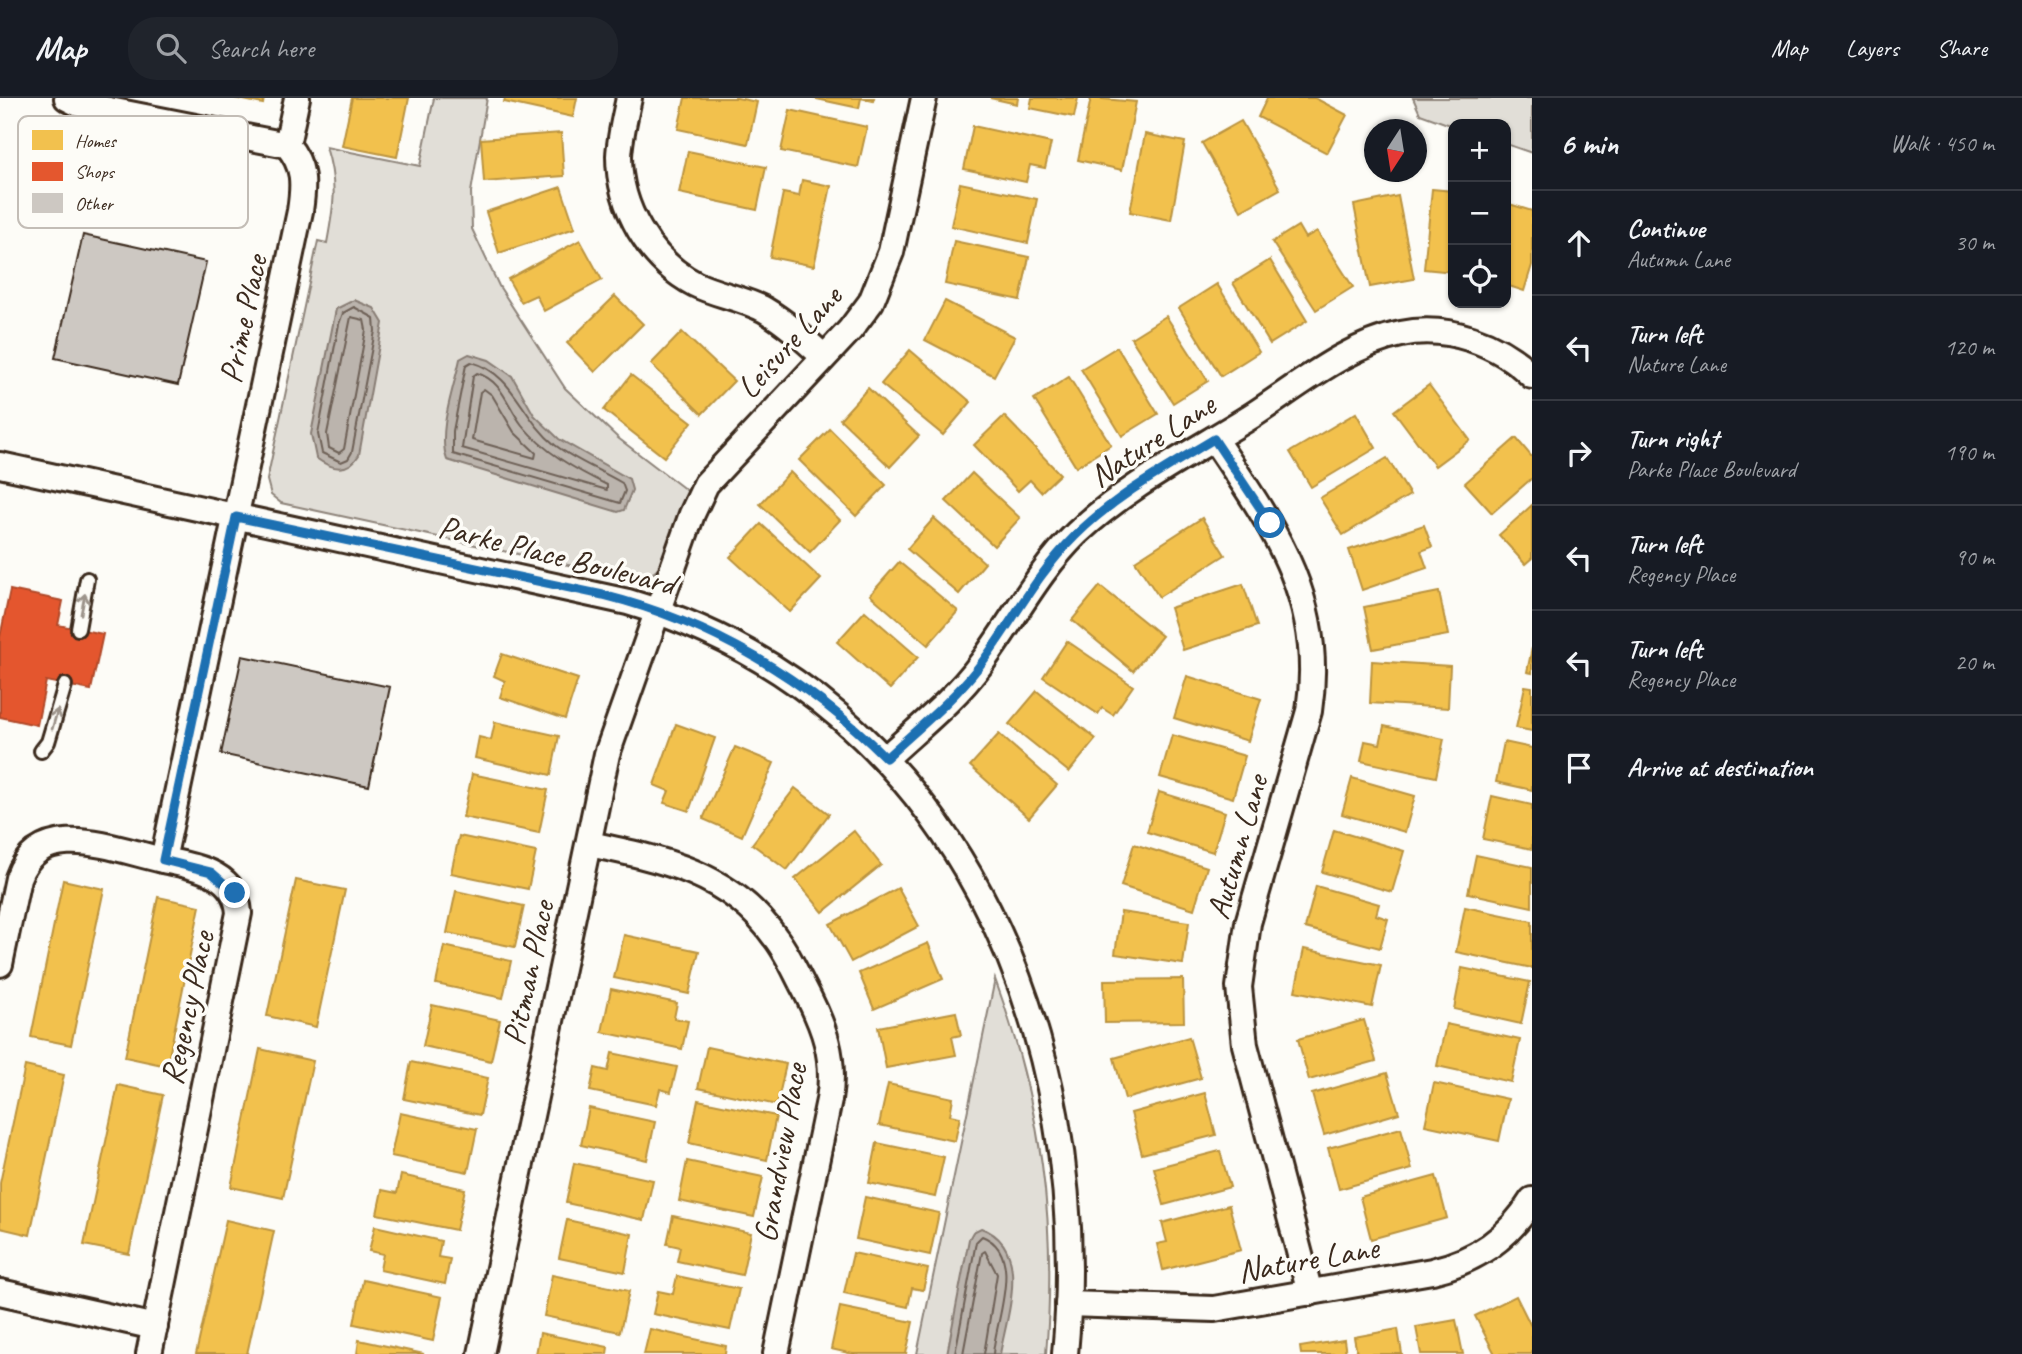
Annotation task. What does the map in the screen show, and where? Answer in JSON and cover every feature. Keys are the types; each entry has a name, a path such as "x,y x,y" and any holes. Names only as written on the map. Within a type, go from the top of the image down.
{"street":[{"path":"67,98 79,104 140,116"},
{"path":"248,137 287,145 297,98"},
{"path":"629,98 620,145 620,168 632,215 646,240 683,277 761,309 789,327 824,357"},
{"name":"Leisure Lane","path":"658,611 692,514 706,484 865,310 884,273 924,98"},
{"name":"Prime Place","path":"236,517 300,211 304,174 298,159 287,145"},
{"name":"Nature Lane","path":"886,758 969,678 1035,582 1077,534 1125,495 1360,348 1403,333 1443,332 1496,350 1532,376"},
{"name":"Autumn Lane","path":"1214,439 1260,506 1289,559 1301,591 1311,636 1313,682 1310,711 1248,923 1239,987 1245,1045 1310,1293"},
{"name":"Parke Place Boulevard","path":"0,465 603,595 658,611 709,632 773,667 838,714 886,758 924,803 958,853 991,914 1023,995 1045,1071 1060,1147 1068,1226 1065,1354"},
{"path":"163,860 236,517"},
{"name":"Pitman Place","path":"481,1354 611,739 658,611"},
{"name":"Regency Place","path":"0,964 23,865 38,848 49,842 70,841 202,868 221,878 235,893 239,913 149,1354"},
{"name":"Grandview Place","path":"589,844 690,868 742,900 776,937 828,1040 832,1071 827,1114 776,1354"},
{"name":"Nature Lane","path":"1068,1304 1196,1310 1432,1271 1473,1258 1509,1230 1532,1200"},
{"path":"0,1292 155,1327"}],"lane":[{"path":"78,629 88,579"},
{"path":"41,751 48,742 65,685"}],"shaded area":[{"path":"434,98 487,98 471,192 472,229 499,286 565,388 618,438 690,493 662,566 649,576 628,578 281,503 271,495 267,480 318,241 327,243 334,195 326,147 420,166"},
{"path":"1413,98 1532,98 1532,153 1511,146 1511,119 1448,119 1448,124 1420,114"},
{"path":"995,979 1024,1072 1042,1163 1049,1257 1046,1354 917,1354"}],"water":[{"path":"354,300 374,308 383,323 359,455 350,465 339,468 316,458 311,434 336,309"},
{"path":"469,354 489,360 512,376 534,415 559,439 629,479 632,490 624,510 618,512 447,460 444,449 445,423 460,359"},
{"path":"981,1228 997,1237 1006,1250 1011,1266 1011,1302 1000,1354 947,1354 969,1239 973,1232"}],"building: Homes":[{"path":"234,98 264,98 263,104"},
{"path":"352,98 409,98 397,157 342,146"},
{"path":"505,98 577,98 573,117 504,102"},
{"path":"685,98 737,98 757,102 748,144 678,129"},
{"path":"812,98 861,98 859,108"},
{"path":"990,98 1018,98 1017,104"},
{"path":"1032,98 1078,98 1074,117 1030,108"},
{"path":"1091,98 1136,102 1122,170 1078,160"},
{"path":"1267,98 1315,98 1347,115 1327,153 1258,117"},
{"path":"790,110 867,127 858,167 781,151"},
{"path":"1241,121 1280,189 1241,211 1202,143"},
{"path":"973,126 1051,143 1045,168 1030,165 1026,182 964,169"},
{"path":"561,133 564,176 484,182 481,139"},
{"path":"1145,134 1185,142 1171,220 1130,212"},
{"path":"688,151 766,167 757,210 679,193"},
{"path":"802,180 831,186 814,266 770,257 783,193 799,196"},
{"path":"960,183 1037,199 1028,243 951,226"},
{"path":"561,187 575,228 499,253 486,212"},
{"path":"1432,189 1448,191 1448,271 1424,269"},
{"path":"1398,196 1414,279 1370,287 1354,205"},
{"path":"1511,205 1532,211 1532,265 1524,291 1511,287"},
{"path":"1298,226 1305,238 1317,231 1353,287 1316,310 1272,242"},
{"path":"580,240 602,280 544,311 536,295 521,302 508,279"},
{"path":"954,241 1029,257 1020,300 945,284"},
{"path":"1270,260 1307,321 1270,344 1233,283"},
{"path":"1217,284 1259,352 1221,376 1179,308"},
{"path":"615,296 643,324 595,372 567,343"},
{"path":"945,301 1015,337 994,376 925,340"},
{"path":"1166,316 1208,381 1173,403 1131,338"},
{"path":"682,332 734,381 702,414 651,364"},
{"path":"1117,347 1158,414 1122,436 1081,369"},
{"path":"910,350 971,402 943,435 881,384"},
{"path":"631,375 692,422 664,457 604,410"},
{"path":"1069,377 1111,445 1076,467 1034,399"},
{"path":"1429,385 1470,440 1435,466 1394,411"},
{"path":"868,388 919,436 890,467 840,419"},
{"path":"1356,413 1376,448 1311,487 1290,452"},
{"path":"1004,416 1060,474 1041,492 1030,480 1018,491 974,445"},
{"path":"830,429 886,485 856,516 799,460"},
{"path":"1516,438 1532,457 1532,478 1492,513 1465,483"},
{"path":"1387,458 1410,495 1343,535 1320,498"},
{"path":"790,472 840,520 810,552 760,504"},
{"path":"972,473 1020,518 994,546 946,501"},
{"path":"1532,505 1532,558 1525,564 1499,535"},
{"path":"934,518 985,563 959,594 907,549"},
{"path":"1202,518 1225,555 1159,597 1135,561"},
{"path":"761,524 821,579 790,612 730,557"},
{"path":"1424,525 1432,547 1421,551 1427,568 1362,590 1349,550"},
{"path":"899,562 958,611 928,645 870,595"},
{"path":"1243,584 1257,626 1183,650 1170,608"},
{"path":"1100,586 1162,636 1133,671 1072,620"},
{"path":"1439,592 1448,635 1373,649 1364,607"},
{"path":"865,611 918,657 890,689 837,642"},
{"path":"1067,641 1133,686 1113,715 1102,708 1098,714 1043,677"},
{"path":"1532,648 1532,673 1527,672"},
{"path":"502,654 578,679 565,719 500,697 505,681 494,676"},
{"path":"1372,661 1450,666 1448,708 1370,703"},
{"path":"1187,676 1261,699 1248,741 1174,718"},
{"path":"1525,686 1532,687 1532,731 1516,728"},
{"path":"1037,691 1096,739 1069,772 1009,724"},
{"path":"495,722 559,736 551,775 475,758 479,737 491,740"},
{"path":"676,724 715,738 689,811 664,803 669,791 654,785"},
{"path":"1384,726 1444,739 1436,777 1361,761 1365,741 1380,744"},
{"path":"999,734 1057,785 1029,818 970,766"},
{"path":"1172,735 1245,756 1233,798 1160,777"},
{"path":"1504,742 1532,748 1532,790 1496,782"},
{"path":"735,747 774,763 742,836 703,819"},
{"path":"472,774 548,790 539,833 463,817"},
{"path":"1352,778 1415,796 1405,832 1342,814"},
{"path":"795,788 829,814 787,870 752,844"},
{"path":"1159,792 1225,812 1213,852 1147,832"},
{"path":"1492,796 1532,805 1532,849 1483,839"},
{"path":"1334,830 1404,851 1392,892 1322,872"},
{"path":"854,831 881,865 823,912 795,879"},
{"path":"459,836 536,852 528,889 451,873"},
{"path":"1134,844 1207,867 1194,909 1121,886"},
{"path":"1476,855 1532,867 1532,907 1468,893"},
{"path":"63,880 104,889 71,1045 31,1037"},
{"path":"296,880 345,890 316,1027 267,1016"},
{"path":"1316,886 1379,904 1376,915 1388,919 1380,948 1305,928"},
{"path":"898,888 919,926 851,962 830,924"},
{"path":"456,891 524,906 515,947 447,933"},
{"path":"158,897 200,906 167,1066 125,1057"},
{"path":"1465,907 1532,921 1532,968 1456,952"},
{"path":"1121,912 1189,922 1183,964 1115,954"},
{"path":"624,935 699,951 689,994 614,978"},
{"path":"928,943 943,979 874,1009 859,973"},
{"path":"444,946 511,961 503,998 436,984"},
{"path":"1304,949 1381,965 1372,1007 1295,991"},
{"path":"1462,968 1530,982 1521,1024 1454,1009"},
{"path":"1183,979 1184,1022 1105,1023 1104,980"},
{"path":"611,989 677,1003 674,1018 688,1021 682,1049 602,1032"},
{"path":"432,1005 500,1020 491,1061 423,1046"},
{"path":"956,1012 961,1035 952,1037 956,1055 886,1068 878,1027"},
{"path":"1364,1020 1376,1061 1309,1080 1298,1039"},
{"path":"1446,1024 1520,1040 1511,1082 1437,1066"},
{"path":"1189,1037 1201,1078 1125,1099 1114,1058"},
{"path":"707,1047 786,1064 777,1105 698,1088"},
{"path":"260,1049 313,1061 283,1198 231,1187"},
{"path":"612,1053 677,1067 671,1092 660,1089 656,1105 590,1091 595,1068 608,1071"},
{"path":"411,1062 488,1078 480,1115 404,1099"},
{"path":"25,1066 64,1075 30,1235 0,1228 0,1183"},
{"path":"1387,1073 1399,1113 1324,1135 1312,1094"},
{"path":"1434,1083 1508,1099 1499,1141 1425,1125"},
{"path":"888,1084 953,1098 950,1115 960,1117 955,1141 879,1125"},
{"path":"118,1085 163,1095 129,1254 84,1245"},
{"path":"1205,1093 1216,1135 1142,1154 1131,1113"},
{"path":"698,1100 776,1116 767,1160 689,1143"},
{"path":"589,1108 655,1122 647,1160 581,1145"},
{"path":"400,1113 477,1129 468,1172 391,1156"},
{"path":"1401,1128 1412,1169 1339,1189 1328,1148"},
{"path":"877,1143 944,1157 935,1197 869,1183"},
{"path":"1220,1151 1230,1187 1164,1205 1154,1168"},
{"path":"687,1161 763,1177 754,1217 679,1201"},
{"path":"574,1163 653,1180 644,1220 566,1203"},
{"path":"401,1175 465,1189 456,1230 377,1214 382,1190 397,1193"},
{"path":"1436,1176 1447,1218 1371,1239 1360,1197"},
{"path":"865,1197 939,1213 930,1255 856,1239"},
{"path":"1229,1205 1241,1250 1163,1270 1157,1244 1167,1242 1162,1223"},
{"path":"673,1216 751,1233 742,1275 677,1261 680,1247 667,1244"},
{"path":"226,1220 274,1231 247,1354 196,1354"},
{"path":"567,1220 632,1234 625,1272 559,1258"},
{"path":"375,1226 441,1241 438,1257 450,1259 445,1284 380,1270 383,1254 369,1251"},
{"path":"853,1253 928,1269 923,1290 912,1288 908,1307 844,1293"},
{"path":"552,1275 629,1291 620,1332 544,1316"},
{"path":"677,1276 739,1289 730,1330 653,1314 658,1291 673,1294"},
{"path":"363,1280 442,1297 433,1341 354,1324"},
{"path":"1516,1296 1532,1328 1532,1354 1495,1354 1475,1316"},
{"path":"840,1307 913,1322 906,1354 853,1354 831,1349"},
{"path":"1456,1320 1463,1354 1421,1354 1416,1327"},
{"path":"650,1329 726,1346 725,1354 644,1354"},
{"path":"1398,1329 1402,1354 1357,1354 1354,1337"},
{"path":"540,1333 608,1347 607,1354 536,1354"},
{"path":"359,1340 424,1354 357,1354"},
{"path":"1344,1340 1346,1354 1301,1354 1300,1347"}],"building: Shops":[{"path":"10,590 63,601 58,625 103,634 91,690 46,681 37,725 0,717 0,637"}],"building: Other":[{"path":"83,235 206,262 178,385 55,358"},
{"path":"242,656 390,687 369,786 221,754"}],"route":[{"path":"235,893 229,884 211,872 163,860 236,517 603,595 685,621 731,643 807,690 858,731 886,758 959,690 994,645 1026,593 1066,545 1100,513 1156,474 1214,439 1270,523"}]}
